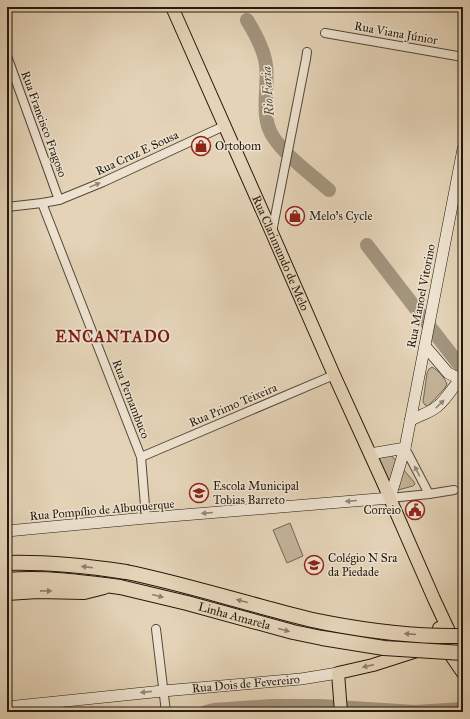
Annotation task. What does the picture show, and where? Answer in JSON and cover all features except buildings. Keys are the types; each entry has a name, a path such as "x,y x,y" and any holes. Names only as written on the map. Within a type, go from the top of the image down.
{"highway":[{"name":"Linha Amarela","path":"7,563 73,565 126,572 178,584 326,623 408,634 463,636"},
{"name":"Linha Amarela","path":"7,580 66,580 114,586 293,632 322,638 384,648 463,653"},
{"path":"7,593 38,591 84,592 114,586"}],"main road":[{"name":"Rua Clarimundo de Melo","path":"172,7 434,599"},
{"path":"434,599 438,617 439,633 432,646 451,656 463,673"},
{"path":"434,599 463,661"},
{"name":"Rua Dois de Fevereiro","path":"338,673 373,665 432,646"},
{"path":"338,673 341,712"}],"street":[{"name":"Rua Viana Júnior","path":"325,33 463,57"},
{"name":"Rua Francisco Fragoso","path":"7,56 59,200"},
{"path":"272,233 306,56"},
{"name":"Rua Cruz E Sousa","path":"7,207 42,204 59,200 103,182 224,126"},
{"name":"Rua Manoel Vitorino","path":"390,498 405,448 463,149"},
{"name":"Rua Pernambuco","path":"42,204 141,457 146,518"},
{"path":"425,346 448,373 462,378"},
{"name":"Rua Primo Teixeira","path":"141,457 334,375"},
{"path":"410,421 436,407 445,399 457,382 462,378"},
{"path":"370,454 405,448 429,494"},
{"path":"390,498 454,490"},
{"name":"Rua Pompílio de Albuquerque","path":"7,532 146,518 390,498"},
{"path":"156,629 166,712"},
{"name":"Rua Dois de Fevereiro","path":"7,707 301,679 338,673"}],"shaded area":[{"path":"432,367 441,374 447,384 445,388 427,406 423,402 427,373"},
{"path":"391,455 414,482 415,484 413,486 396,490 386,480 377,460 379,457"},
{"path":"290,523 303,556 287,563 273,530"}],"waterway":[{"name":"Rio Faria","path":"247,20 259,41 265,59 267,73 266,119 268,127 283,150 329,190"},
{"name":"Rio Faria","path":"367,245 461,367"},
{"path":"206,712 214,710 272,706 320,706 415,712 463,709"}],"place":[{"name":"Ortobom","path":"201,146"},
{"name":"Melo's Cycle","path":"295,216"},
{"name":"Escola Municipal Tobias Barreto","path":"199,493"},
{"name":"Correio","path":"415,510"},
{"name":"Colégio N Sra da Piedade","path":"314,565"}],"district":[{"name":"ENCANTADO","path":"113,336"}]}
